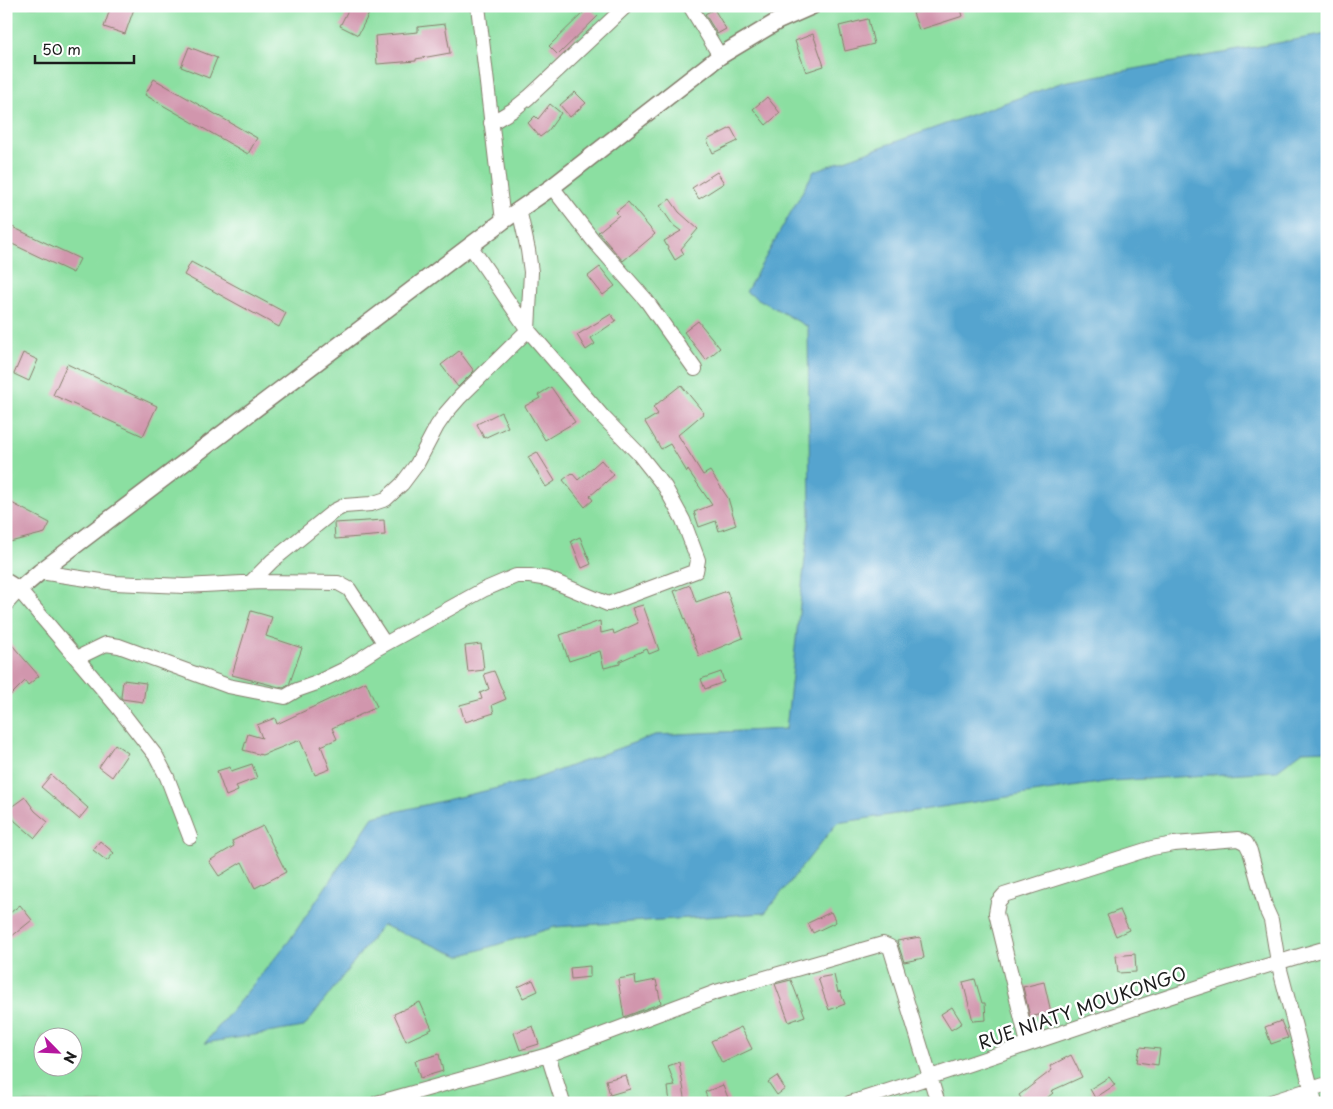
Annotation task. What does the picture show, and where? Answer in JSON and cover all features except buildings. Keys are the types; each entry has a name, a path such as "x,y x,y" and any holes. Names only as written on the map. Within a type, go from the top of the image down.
{"street":[{"path":"478,6 503,222"},
{"path":"491,123 524,102 626,6"},
{"path":"690,6 720,56"},
{"path":"6,604 13,586 40,572 519,209 552,187 720,56 778,21 812,6"},
{"path":"552,187 593,240 646,300 695,369"},
{"path":"250,582 272,561 334,511 344,506 371,504 386,499 402,484 416,464 437,426 460,397 528,330 531,272 519,209"},
{"path":"77,658 106,644 119,646 228,686 250,692 285,697 296,690 314,684 344,669 483,590 516,576 548,579 608,604 696,571 698,560 683,520 665,487 528,330 471,247"},
{"path":"40,572 114,583 184,586 250,582 338,583 349,589 385,644"},
{"path":"13,586 77,658 156,756 167,777 190,837"},
{"path":"1028,1044 996,914 998,902 1004,896 1152,848 1174,844 1238,839 1246,843 1250,851 1266,909 1272,920 1278,962 1316,1103"},
{"path":"376,1103 548,1056 716,992 883,944 890,947 938,1103"},
{"name":"RUE NIATY MOUKONGO","path":"850,1103 931,1078 1278,962 1327,948"},
{"path":"548,1056 563,1103"},
{"path":"1268,1103 1327,1084"}],"green space":[{"path":"6,6 1327,6 1327,1103 6,1103"}],"water":[{"path":"1327,34 1327,750 1303,751 1276,771 1112,781 837,823 765,913 555,927 460,956 382,925 304,1027 205,1043 289,941 373,817 532,780 655,735 786,729 810,514 808,327 746,292 814,171 1063,82"}]}
